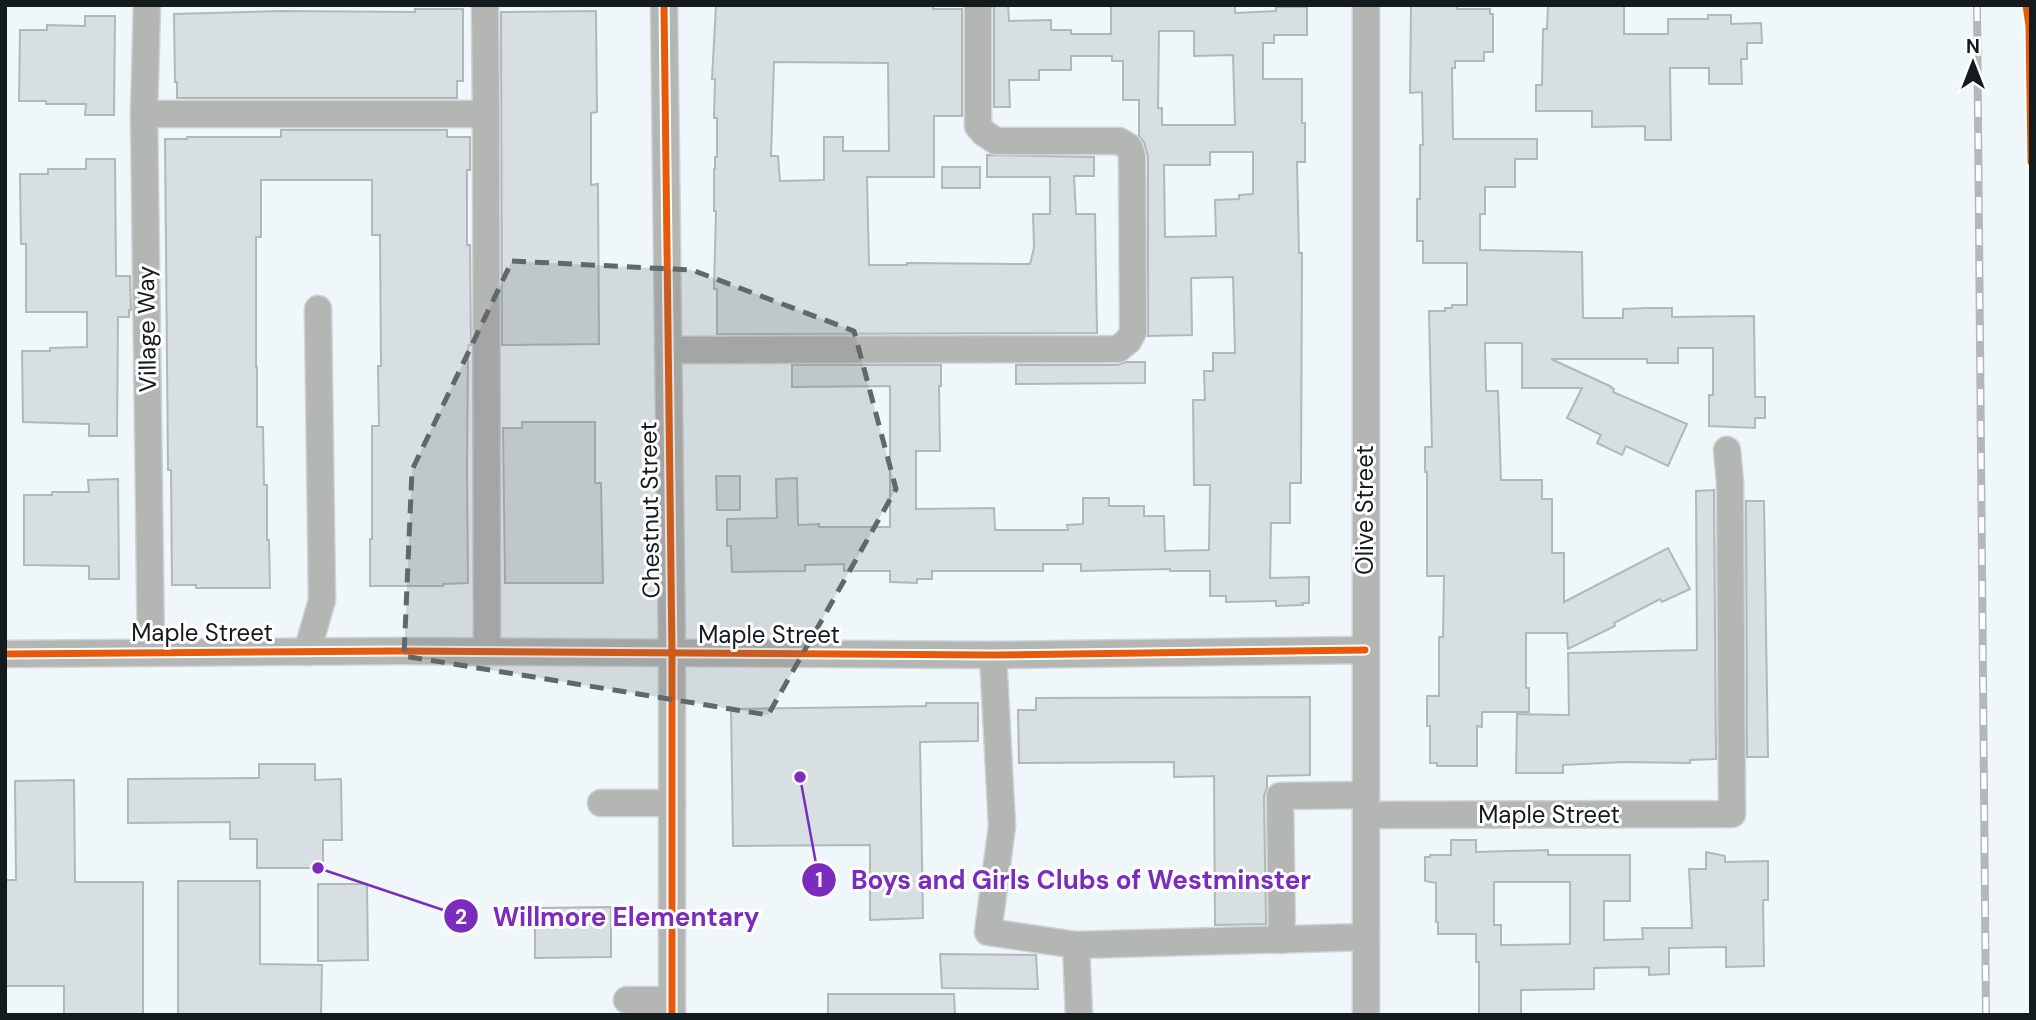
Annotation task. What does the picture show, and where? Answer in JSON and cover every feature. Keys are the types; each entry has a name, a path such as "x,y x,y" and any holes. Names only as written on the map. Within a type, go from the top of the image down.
{"street":[{"name":"Village Way","path":"147,5 145,114 150,653"},
{"path":"485,5 487,652"},
{"name":"Chestnut Street","path":"664,5 672,1007"},
{"path":"668,350 1118,349 1128,341 1133,332 1132,156 1129,147 1119,141 996,141 984,133 978,126 978,5"},
{"name":"Olive Street","path":"1366,5 1366,1015"},
{"path":"145,114 486,114"},
{"path":"307,652 322,600 318,309"},
{"name":"Maple Street","path":"1283,940 1280,796 1366,805 1732,814 1730,482 1727,450"},
{"name":"Maple Street","path":"5,654 487,652 993,655 1365,650"},
{"path":"993,655 1002,826 988,932 1076,945 1366,937"},
{"path":"601,803 672,803"},
{"path":"1076,945 1079,1015"},
{"path":"626,1000 672,1007"}],"highlighted area":[{"path":"512,261 692,270 854,331 896,489 768,715 404,656 412,470"}],"building":[{"path":"716,5 933,5 933,9 962,9 962,116 934,116 934,177 867,177 869,265 1030,264 1034,248 1033,214 1050,214 1050,177 987,177 987,155 1094,157 1094,176 1074,176 1076,214 1095,214 1097,333 717,334 717,289 714,289 714,169 717,157 717,118 714,118 715,79 712,79","holes":["774,62 888,63 889,151 843,151 843,137 824,137 824,180 780,181 778,156 771,156"]},
{"path":"994,5 1008,5 1009,21 1051,20 1051,30 1071,30 1071,34 1111,34 1111,5 1235,5 1235,13 1276,11 1276,7 1307,7 1307,35 1274,35 1274,43 1263,43 1263,79 1302,79 1305,162 1297,162 1299,253 1302,253 1301,483 1290,483 1290,523 1271,523 1270,578 1309,577 1309,603 1276,606 1276,601 1226,602 1226,596 1210,596 1210,571 1081,571 1081,564 1043,564 1043,571 932,571 932,579 917,579 917,583 890,582 890,571 844,571 844,564 805,565 805,571 732,572 731,546 727,546 727,519 777,518 776,479 797,478 798,525 890,527 890,386 792,387 792,365 941,365 940,451 916,451 916,509 994,508 995,530 1068,530 1067,525 1083,524 1083,498 1109,498 1109,506 1144,506 1144,516 1164,516 1165,551 1209,550 1210,485 1194,485 1193,400 1205,400 1204,371 1213,371 1213,353 1235,353 1233,277 1191,278 1192,335 1148,336 1148,156 1139,136 1139,100 1123,100 1123,61 1112,61 1112,56 1071,56 1071,70 1039,70 1039,80 1009,80 1010,107 994,107","holes":["1159,31 1194,31 1194,56 1233,55 1235,125 1162,125 1162,108 1158,108","1210,152 1253,152 1253,194 1239,195 1239,199 1215,200 1216,236 1165,237 1164,165 1210,165"]},
{"path":"1411,5 1457,5 1457,9 1490,9 1490,14 1493,14 1493,52 1484,52 1484,61 1455,61 1455,68 1452,68 1453,139 1537,139 1537,159 1515,159 1515,187 1485,187 1485,214 1480,214 1480,250 1582,252 1583,318 1623,318 1623,309 1647,308 1672,308 1672,317 1754,316 1755,397 1765,397 1765,418 1755,418 1755,428 1709,426 1709,395 1713,395 1713,348 1678,348 1678,363 1647,363 1647,359 1551,359 1612,387 1613,392 1687,424 1668,466 1626,446 1622,455 1597,443 1601,435 1567,418 1582,388 1522,388 1522,343 1485,343 1486,391 1498,391 1501,480 1542,480 1542,499 1552,499 1552,553 1564,553 1564,602 1668,548 1690,589 1662,602 1660,599 1614,623 1615,626 1568,649 1567,633 1526,633 1529,712 1482,712 1482,727 1477,726 1477,766 1437,766 1437,763 1430,763 1427,696 1439,696 1439,637 1443,637 1444,576 1427,576 1425,447 1432,447 1429,311 1445,311 1445,308 1452,308 1452,305 1467,305 1467,263 1423,263 1423,241 1417,241 1420,145 1423,145 1422,92 1410,93"},
{"path":"1624,5 1624,34 1668,34 1668,19 1708,19 1708,15 1731,15 1731,24 1761,23 1762,43 1747,43 1747,59 1741,59 1742,84 1709,84 1709,68 1670,68 1671,140 1645,140 1645,126 1592,127 1592,111 1536,111 1536,85 1542,85 1543,29 1547,29 1548,6"},
{"path":"415,9 463,9 463,81 457,81 457,98 177,98 174,14 279,11 415,12"},
{"path":"596,11 597,112 591,113 591,185 598,184 599,344 502,345 501,12"},
{"path":"85,16 115,16 114,115 85,115 86,104 19,101 20,30 47,30 47,25 85,26"},
{"path":"281,130 447,130 447,137 470,137 470,170 467,170 471,345 468,350 468,583 443,586 370,586 372,426 379,426 378,366 381,366 380,235 372,235 372,180 261,180 261,237 256,237 257,427 263,427 270,588 196,588 196,585 172,585 171,470 168,470 165,139 281,137"},
{"path":"86,159 115,159 116,276 130,276 129,317 118,317 117,436 89,436 89,424 23,422 22,351 87,347 87,312 26,312 26,244 21,244 20,174 48,174 48,169 86,169"},
{"path":"942,167 980,167 980,188 942,188"},
{"path":"1145,362 1145,383 1016,384 1016,365 1118,365"},
{"path":"522,422 595,422 595,483 601,483 603,583 505,583 503,428 522,428"},
{"path":"716,476 740,476 740,510 717,510"},
{"path":"118,479 119,579 89,579 89,566 24,565 24,495 89,492 88,480"},
{"path":"1714,490 1716,759 1690,760 1690,763 1563,765 1563,773 1516,773 1517,714 1569,715 1568,653 1697,650 1696,491"},
{"path":"1746,501 1764,501 1768,757 1747,757"},
{"path":"1310,697 1310,775 1267,776 1264,796 1266,924 1215,925 1214,776 1174,777 1174,762 1019,763 1018,710 1036,710 1036,698"},
{"path":"926,703 978,703 978,741 920,742 923,918 870,920 870,845 733,846 731,709 926,706"},
{"path":"259,764 315,764 315,780 341,779 342,840 323,840 323,868 257,868 257,839 230,839 230,822 128,823 128,779 259,778"},
{"path":"74,780 75,882 143,882 143,1015 64,1015 64,986 5,986 5,880 16,880 15,781"},
{"path":"1451,840 1476,840 1476,852 1548,850 1548,855 1630,855 1630,901 1604,901 1604,940 1643,939 1642,928 1692,928 1689,869 1706,869 1706,852 1725,856 1725,862 1768,861 1768,900 1763,900 1764,966 1726,967 1726,947 1669,948 1669,974 1649,975 1649,967 1594,968 1594,989 1521,990 1521,1015 1479,1015 1476,934 1438,934 1436,883 1425,881 1425,857 1451,855","holes":["1494,882 1570,882 1570,944 1501,945 1501,925 1494,925"]},
{"path":"178,881 260,881 260,964 322,965 321,1014 178,1015"},
{"path":"318,884 367,884 368,960 318,961"},
{"path":"611,907 611,957 535,958 535,908"},
{"path":"940,954 1036,955 1038,989 942,988"},
{"path":"828,994 954,994 955,1015 828,1015"}],"railway":[{"path":"1977,5 1986,1015"}],"cycle path":[{"path":"664,5 672,654 672,1015"},
{"path":"2026,5 2029,26 2031,162"},
{"path":"5,654 400,651 993,655 1365,650"}],"place":[{"name":"Boys and Girls Clubs of Westminster","path":"800,777"},
{"name":"Willmore Elementary","path":"318,868"}]}
